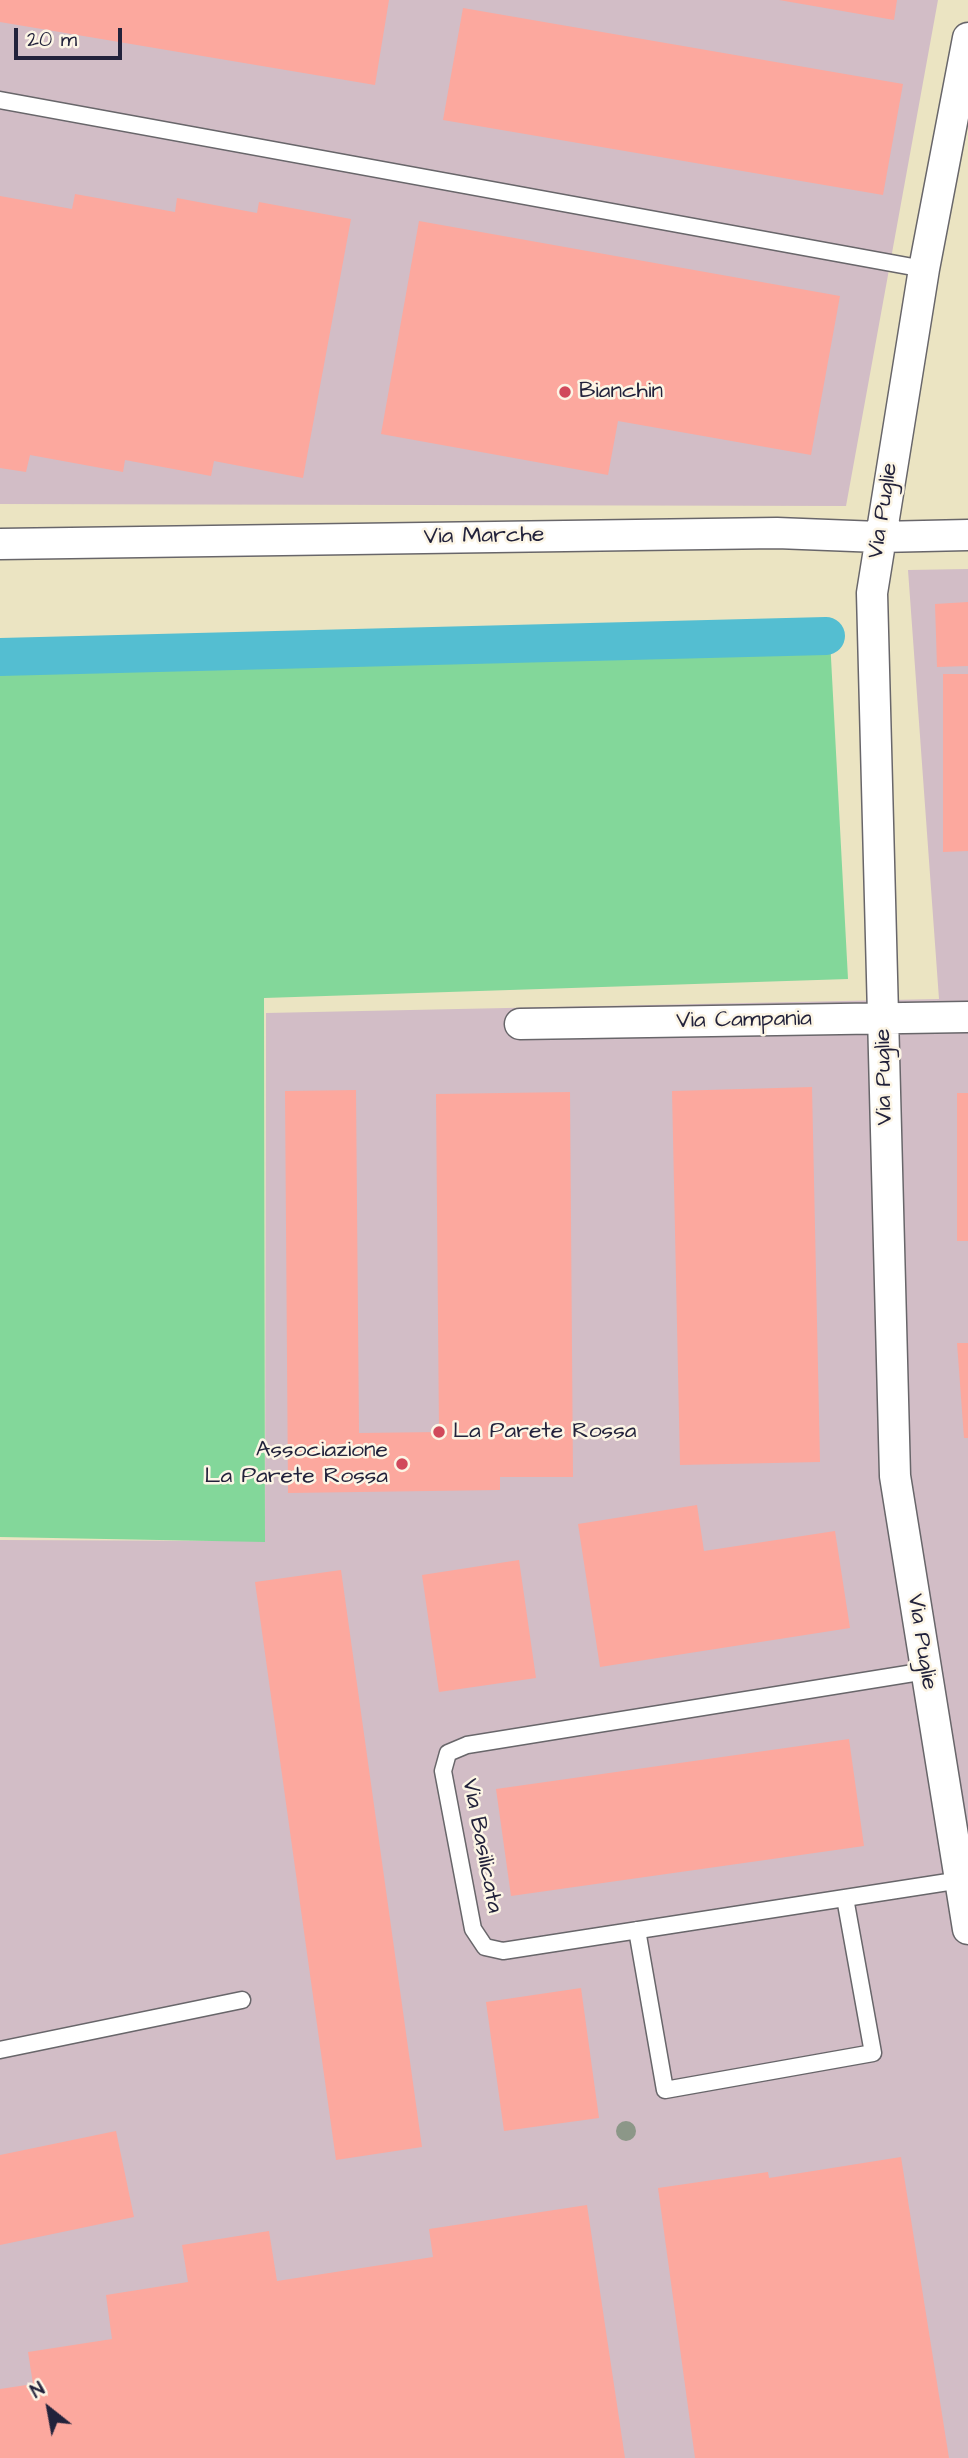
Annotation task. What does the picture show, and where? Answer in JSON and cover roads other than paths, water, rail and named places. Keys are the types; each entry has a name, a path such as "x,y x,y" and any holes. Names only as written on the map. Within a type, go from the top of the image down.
{"street":[{"name":"Via Puglie","path":"968,38 924,269 872,593 895,1476 926,1671 965,1879 968,1929"},
{"name":"Via Marche","path":"0,544 777,533 880,537 968,535"},
{"name":"Via Campania","path":"520,1024 968,1017"}],"lane":[{"path":"0,100 924,269"},
{"name":"Via Basilicata","path":"926,1671 467,1745 448,1753 443,1771 473,1928 485,1947 503,1951 965,1879"},
{"path":"636,1930 665,2090 873,2053 845,1898"},
{"path":"0,2050 242,2000"}],"waterway":[{"path":"0,657 826,636"}],"place":[{"name":"Bianchin","path":"565,392"},
{"name":"La Parete Rossa","path":"439,1432"},
{"name":"Associazione La Parete Rossa","path":"402,1464"}]}
